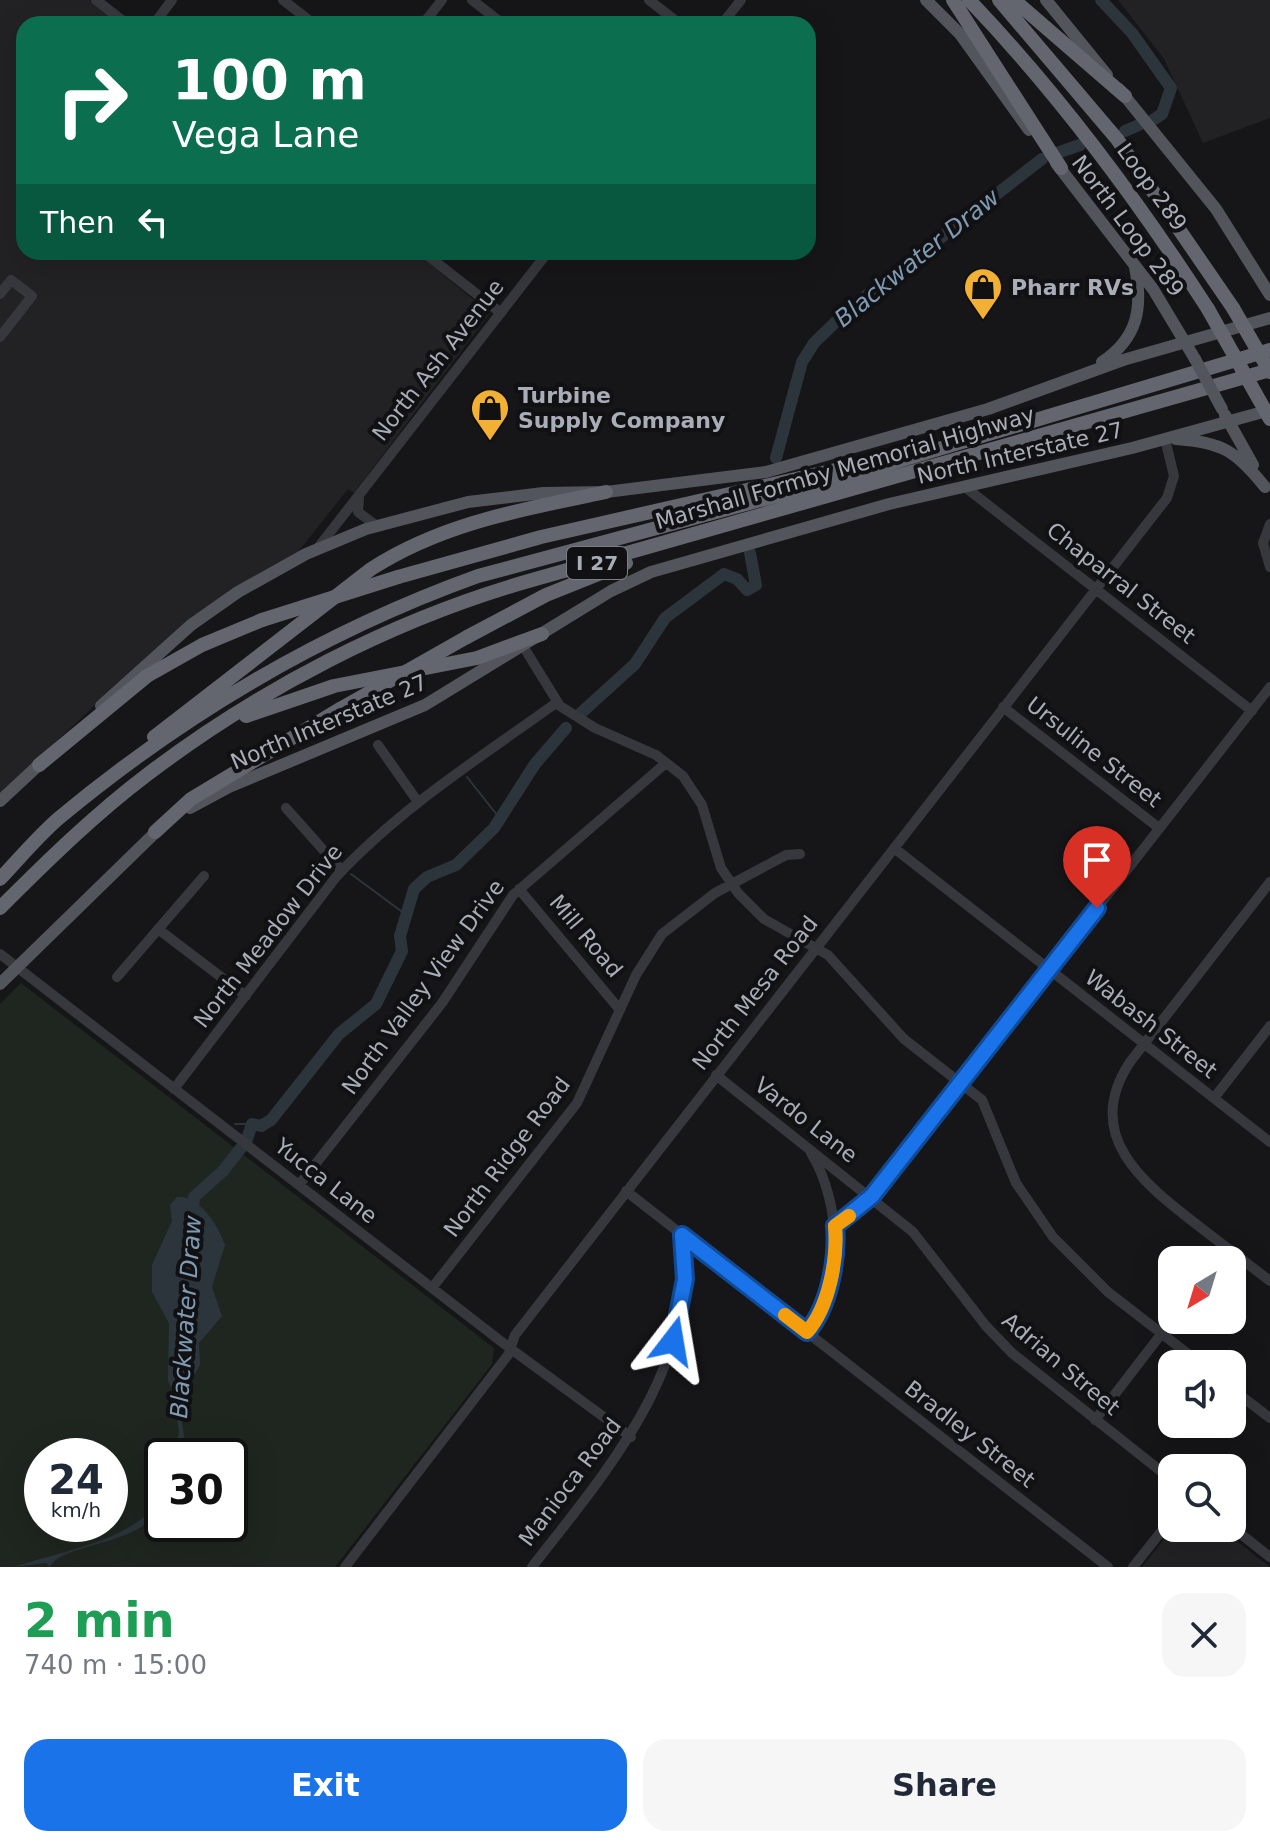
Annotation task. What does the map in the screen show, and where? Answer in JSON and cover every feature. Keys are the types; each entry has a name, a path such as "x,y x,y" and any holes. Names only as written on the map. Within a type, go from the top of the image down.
{"highway":[{"path":"953,0 1061,168"},
{"name":"Loop 289","path":"969,0 1099,151 1208,309 1270,419"},
{"name":"Loop 289","path":"999,0 1117,139 1233,308 1270,371"},
{"path":"1014,0 1125,96"},
{"name":"Marshall Formby Memorial Highway","path":"0,879 58,819 153,748 256,678 330,637 429,593 478,576 964,443 1270,350"},
{"name":"Marshall Formby Memorial Highway","path":"0,908 67,843 149,773 310,671 446,608 515,584 1270,371"},
{"path":"39,765 147,676 202,645 262,620 398,577 595,524 964,443"},
{"path":"58,819 190,707 391,556 462,525 606,492"},
{"path":"155,832 191,799 467,637 576,582 745,519"},
{"path":"227,722 334,686 477,658 542,634"}],"main road":[{"name":"North Loop 289","path":"926,0 960,34 1134,264 1195,359 1268,491"},
{"path":"1046,0 1216,209 1270,295"},
{"path":"1250,260 1270,276"},
{"path":"1085,373 1116,353 1133,331 1139,309 1134,264"},
{"path":"0,801 191,625 271,572 317,549 377,526 468,502 543,493 606,492 766,472 988,409 1085,373 1270,318"},
{"name":"North Interstate 27","path":"0,984 155,832 177,815 229,787 425,705 611,591 651,572 848,515 1165,439 1270,410"},
{"path":"1165,439 1208,441 1224,447 1247,464 1268,491"}],"street":[{"path":"96,0 117,16"},
{"path":"283,0 304,16"},
{"path":"429,16 442,0"},
{"path":"472,0 493,16"},
{"path":"649,0 670,16"},
{"path":"728,16 741,0"},
{"path":"433,260 501,313"},
{"name":"North Ash Avenue","path":"317,549 542,260"},
{"path":"0,294 11,280 32,296 0,337"},
{"name":"North Mesa Road","path":"345,1567 511,1349 515,1335 1171,493 1174,476 1165,439"},
{"name":"Chaparral Street","path":"965,487 1252,711"},
{"path":"360,493 358,512 377,526"},
{"path":"1270,524 1263,543 1270,567"},
{"path":"523,646 556,703 595,728 666,763 695,791 721,868 732,886 764,919 816,947 835,962 904,1039 982,1100 1016,1183 1053,1237 1108,1292 1158,1331"},
{"path":"835,1226 872,1196 1269,692"},
{"name":"North Meadow Drive","path":"174,1089 342,871 391,823 556,703"},
{"name":"Ursuline Street","path":"1003,707 1159,828"},
{"path":"378,745 418,802"},
{"name":"North Valley View Drive","path":"299,1185 434,1014 495,918 519,889 649,781 666,763"},
{"path":"286,808 342,871"},
{"name":"Wabash Street","path":"894,848 1270,1142"},
{"name":"North Ridge Road","path":"432,1288 577,1103 645,957 662,934 697,904 786,855 800,854"},
{"path":"117,977 204,876"},
{"path":"1225,1246 1147,1186 1130,1166 1117,1140 1112,1119 1113,1096 1119,1078 1270,882"},
{"name":"Mill Road","path":"519,889 620,1010"},
{"path":"158,929 246,996"},
{"name":"Yucca Lane","path":"1,955 511,1349 631,1437"},
{"path":"1214,1098 1270,1026"},
{"name":"Vardo Lane","path":"716,1075 872,1196"},
{"path":"807,1146 828,1187 835,1226 825,1298 817,1321 807,1332"},
{"name":"Bradley Street","path":"626,1191 1108,1567"},
{"name":"Adrian Street","path":"872,1196 933,1255 968,1304 1012,1353 1158,1469"},
{"name":"Manioca Road","path":"532,1567 631,1437 679,1320 685,1279 682,1235"},
{"path":"1246,1262 1270,1281"},
{"path":"1095,1420 1160,1334"},
{"path":"1162,1334 1183,1350"},
{"path":"1246,1400 1270,1418"},
{"path":"1133,1567 1158,1536"},
{"path":"1246,1538 1270,1557"}],"shaded area":[{"path":"0,0 89,0 110,16 16,16 16,260 425,260 490,313 354,493 348,489 298,552 136,667 0,794"},
{"path":"1118,0 1270,0 1270,118 1203,143 1164,59"},
{"path":"21,983 494,1348 492,1364 335,1567 0,1567 0,1004"},
{"path":"1162,1542 1238,1542 1270,1567 1142,1567"}],"water":[{"path":"177,1197 200,1206 213,1221 225,1245 212,1287 222,1316 199,1343 200,1365 179,1403 184,1438 177,1438 174,1395 168,1380 169,1323 152,1292 152,1265 172,1221 170,1205"},
{"path":"144,1516 144,1525 128,1533 128,1527"},
{"path":"104,1542 72,1552 50,1567 46,1563 14,1567"}],"waterway":[{"name":"Blackwater Draw","path":"1101,0 1132,33 1171,88 1162,114 1153,120"},
{"name":"Blackwater Draw","path":"1125,131 1139,125"},
{"name":"Blackwater Draw","path":"1057,153 1080,145"},
{"name":"Blackwater Draw","path":"776,458 802,362 814,343 849,309 1042,159"},
{"name":"Blackwater Draw","path":"581,713 635,664 665,618 724,574 737,579 747,590 756,585 750,553"},
{"name":"Blackwater Draw","path":"247,1139 252,1124 261,1126 271,1120 339,1034 376,1004 402,951 400,936 414,889 427,877 456,865 494,828 535,764 566,728"},
{"path":"467,777 501,820"},
{"path":"351,874 405,914"},
{"path":"235,1124 252,1124"},
{"name":"Blackwater Draw","path":"193,1214 194,1197 223,1171 241,1148"}],"slow traffic":[{"path":"785,1315 807,1332 817,1321 825,1298 835,1244 835,1226 849,1216"}],"place":[{"name":"Pharr RVs","path":"983,321"},
{"name":"Turbine Supply Company","path":"490,442"}],"route":[{"path":"673,1341 685,1279 682,1235 807,1332 817,1321 825,1298 835,1244 835,1226 868,1201 1097,908"}]}
